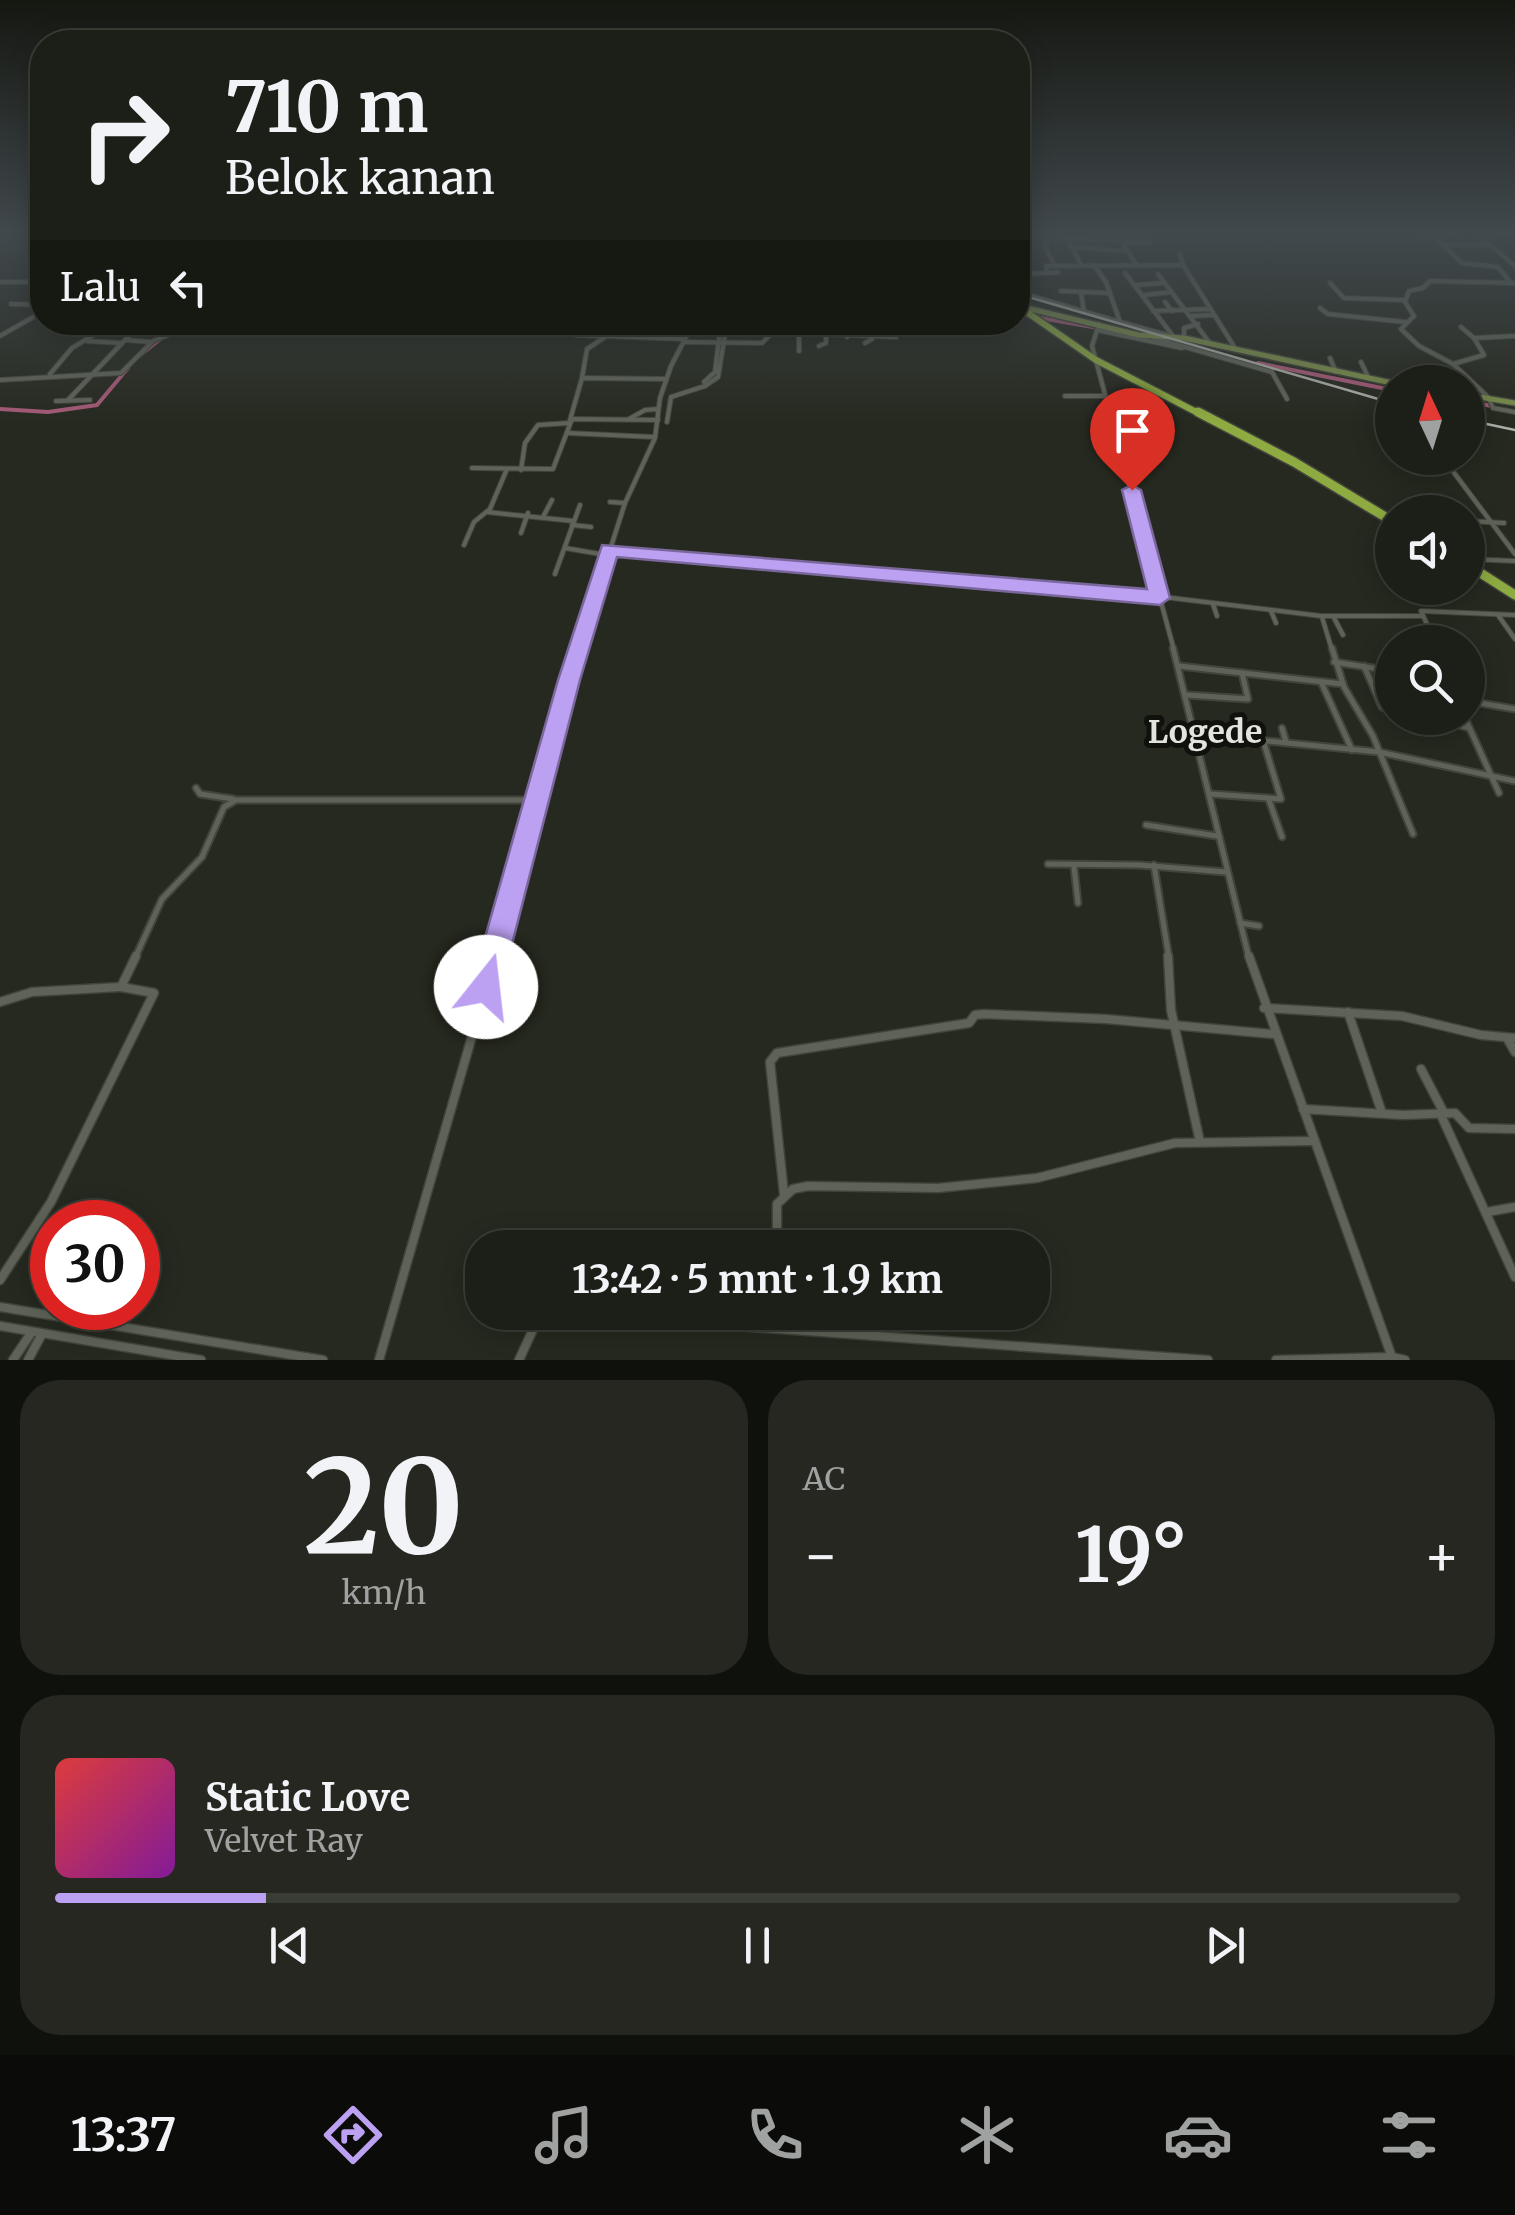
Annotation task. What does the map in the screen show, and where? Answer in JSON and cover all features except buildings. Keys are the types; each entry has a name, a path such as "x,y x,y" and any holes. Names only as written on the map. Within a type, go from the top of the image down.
{"highway":[{"path":"1030,315 1096,360 1294,462 1375,510"},
{"path":"1485,574 1515,595"}],"main road":[{"path":"1030,310 1146,336 1209,342 1375,379"},
{"path":"1485,400 1515,403"}],"street":[{"path":"1037,297 1170,336"},
{"path":"1053,302 1058,297"},
{"path":"1082,297 1084,312"},
{"path":"1110,297 1120,322"},
{"path":"1145,297 1170,336"},
{"path":"1176,297 1209,342"},
{"path":"1202,297 1235,348"},
{"path":"1344,297 1405,300 1414,316 1401,329 1453,364 1491,402 1515,412"},
{"path":"1165,302 1172,310"},
{"path":"11,304 30,308"},
{"path":"1320,308 1328,314 1406,322"},
{"path":"1154,311 1209,309"},
{"path":"1191,316 1213,315"},
{"path":"0,336 30,318"},
{"path":"1184,338 1186,326 1198,324"},
{"path":"1187,348 1098,327 1092,346 1179,666 1226,872 1264,1008 1392,1358"},
{"path":"1453,364 1485,353 1460,328"},
{"path":"49,375 93,335"},
{"path":"68,400 131,335"},
{"path":"0,380 123,372 162,335"},
{"path":"574,335 721,344 766,343 770,335"},
{"path":"666,422 666,380 686,335"},
{"path":"380,1360 608,552 655,438 658,409 665,398 679,390 700,386 714,378 722,335"},
{"path":"798,335 799,351"},
{"path":"812,335 896,335"},
{"path":"472,468 552,469 581,391 587,349 602,342 605,336"},
{"path":"820,353 819,344 826,344 826,336"},
{"path":"1146,336 1273,373 1286,398"},
{"path":"1474,338 1515,336"},
{"path":"865,343 872,337"},
{"path":"74,340 152,342"},
{"path":"1330,358 1336,372"},
{"path":"1361,362 1369,378"},
{"path":"582,378 666,380"},
{"path":"1065,396 1105,396"},
{"path":"56,401 90,400"},
{"path":"629,419 644,410 658,409"},
{"path":"520,470 526,442 538,426 658,420"},
{"path":"567,433 655,438"},
{"path":"464,545 474,522 487,512 506,470"},
{"path":"1455,475 1515,554"},
{"path":"544,515 552,500"},
{"path":"610,502 625,503"},
{"path":"554,574 580,505"},
{"path":"487,512 544,515 591,526"},
{"path":"521,533 528,513"},
{"path":"1485,521 1504,522"},
{"path":"565,548 1160,598 1321,616 1422,616"},
{"path":"1485,562 1515,562"},
{"path":"1213,604 1217,616"},
{"path":"1271,611 1276,623"},
{"path":"1427,625 1421,611 1515,615"},
{"path":"1498,615 1515,639"},
{"path":"1321,616 1342,684 1379,752 1413,834"},
{"path":"1334,616 1343,635"},
{"path":"1334,662 1375,668"},
{"path":"1179,666 1342,684"},
{"path":"1364,666 1375,689"},
{"path":"1186,695 1248,698 1242,673"},
{"path":"1322,682 1352,750"},
{"path":"1485,703 1515,709"},
{"path":"1282,728 1286,742"},
{"path":"1196,734 1379,752 1515,780"},
{"path":"1473,735 1499,793"},
{"path":"1210,794 1282,798 1263,740"},
{"path":"196,788 200,794 236,800 448,796 540,800"},
{"path":"121,987 162,899 202,856 224,807 236,800"},
{"path":"1269,800 1282,837"},
{"path":"1146,825 1218,836"},
{"path":"1048,864 1226,872"},
{"path":"1074,865 1078,903"},
{"path":"1154,866 1170,963 1174,1026 1200,1142"},
{"path":"1240,924 1260,926"},
{"path":"0,1002 32,992 121,987 152,992 153,998 44,1215 0,1280"},
{"path":"1264,1008 1402,1016 1472,1034 1511,1038 1515,1052"},
{"path":"1348,1012 1382,1114"},
{"path":"784,1194 771,1076 774,1054 924,1034 969,1023 977,1014 1044,1015 1273,1034"},
{"path":"1421,1069 1515,1277"},
{"path":"1303,1109 1457,1114 1469,1128 1515,1129"},
{"path":"777,1230 777,1204 784,1194 808,1186 938,1188 1037,1178 1162,1146 1314,1141"},
{"path":"1487,1212 1515,1207"},
{"path":"0,1307 41,1310 324,1360"},
{"path":"0,1326 200,1360"},
{"path":"519,1360 532,1330"},
{"path":"803,1330 1208,1360"},
{"path":"13,1360 37,1333"},
{"path":"28,1360 37,1333"},
{"path":"1276,1360 1405,1360"}],"waterway":[{"path":"1030,316 1098,328"},
{"path":"139,356 162,338"},
{"path":"1258,363 1375,387"},
{"path":"0,409 48,412 97,405 128,368"},
{"path":"1485,405 1492,406"}],"railway":[{"path":"1030,297 1375,398"},
{"path":"1485,424 1515,430"}],"district":[{"name":"Logede","path":"1205,732"}],"route":[{"path":"486,987 540,800 569,680 609,550 1160,598 1132,490"}]}
